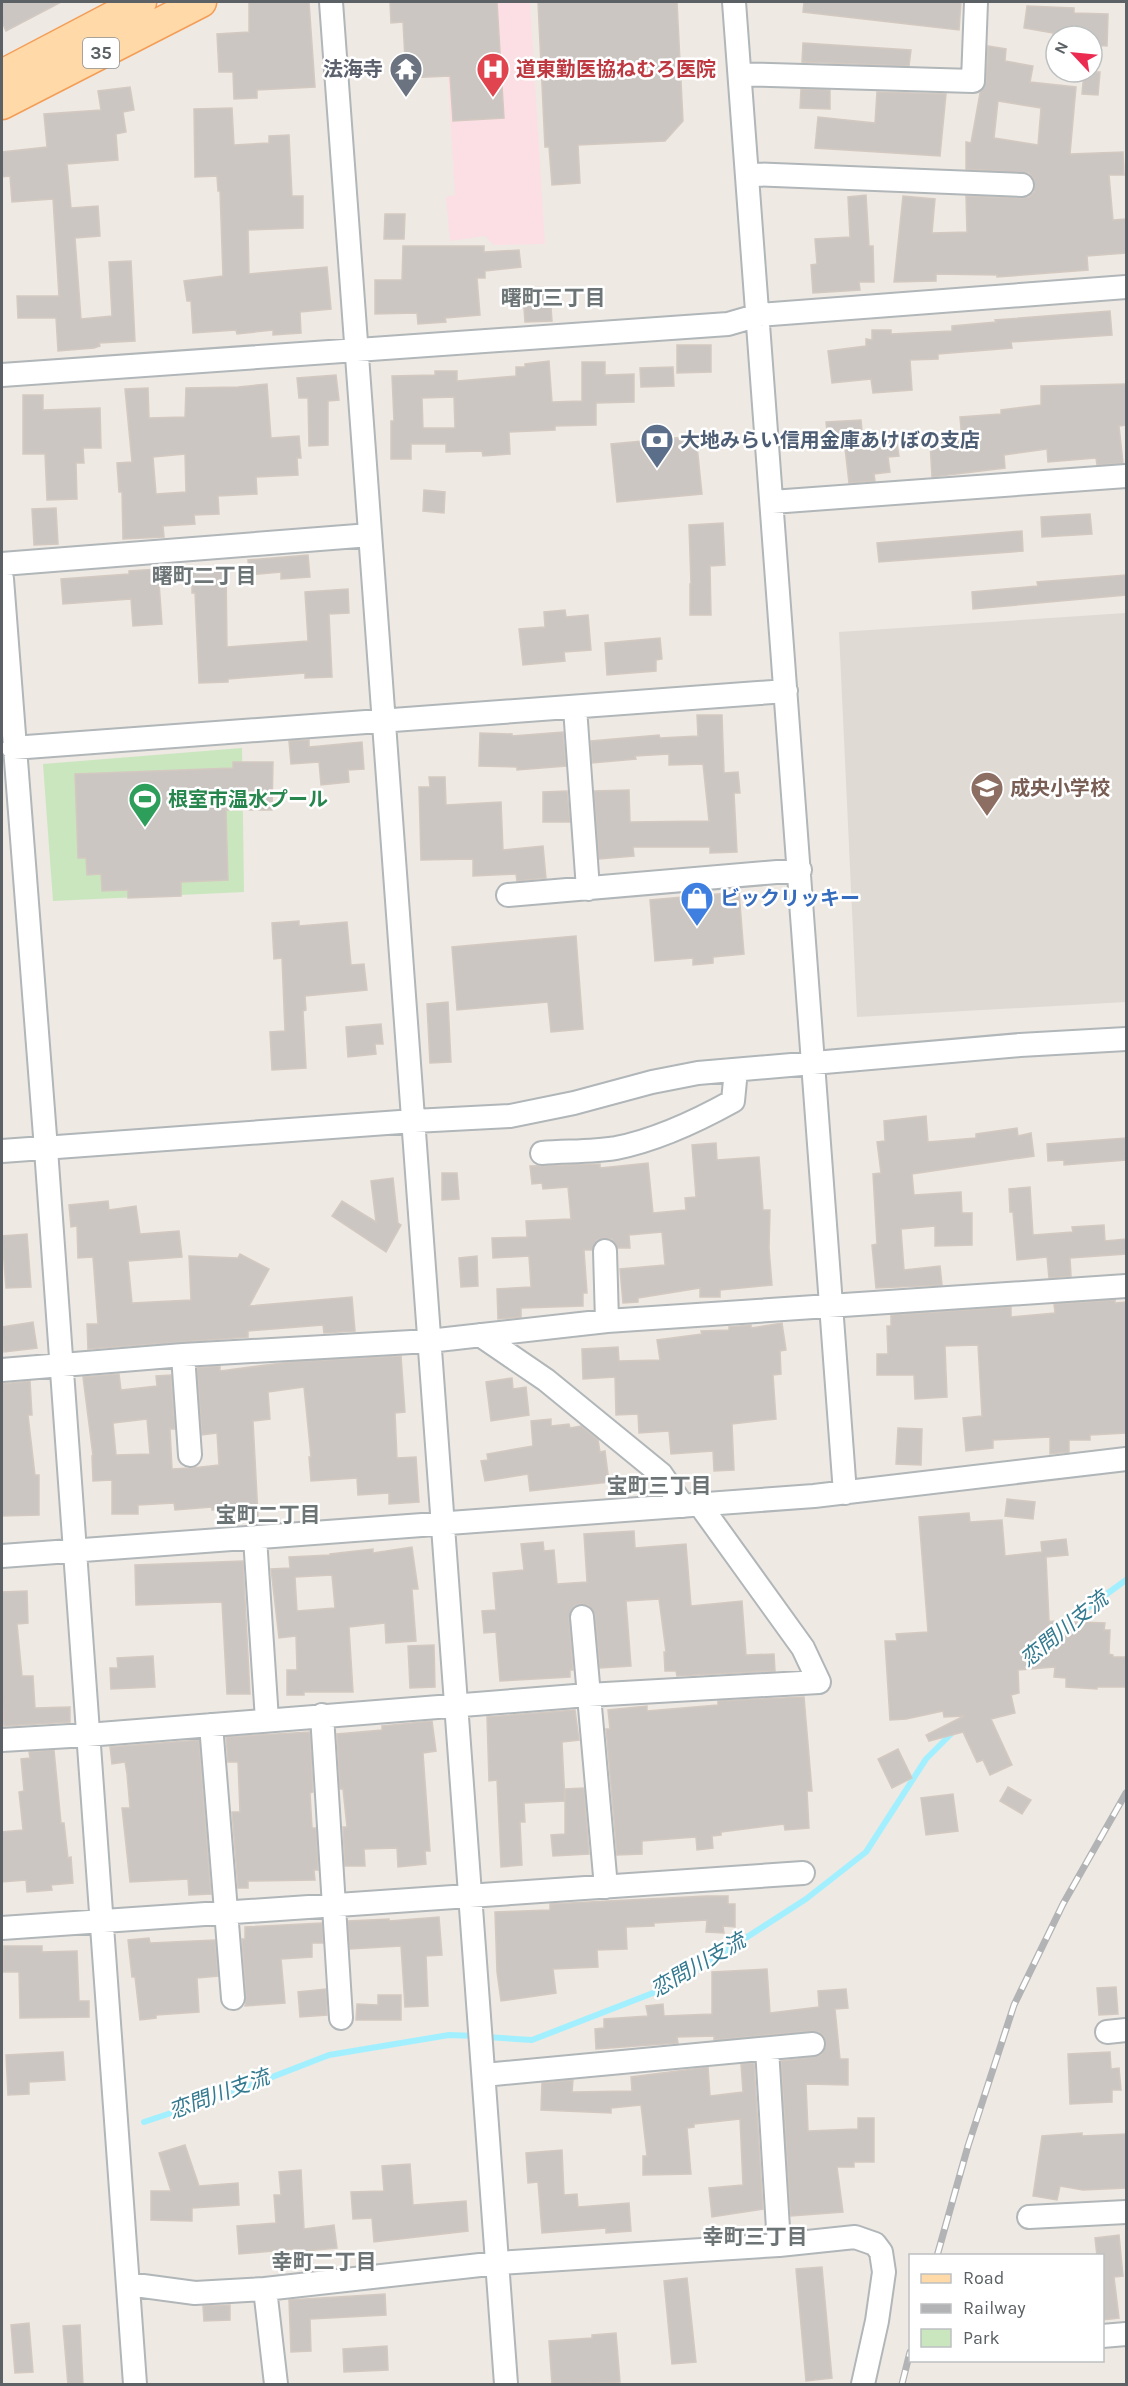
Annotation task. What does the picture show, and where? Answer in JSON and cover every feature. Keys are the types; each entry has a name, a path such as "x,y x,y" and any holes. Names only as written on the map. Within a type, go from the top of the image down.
{"main road":[{"name":"35","path":"2,75 141,2"},
{"name":"35","path":"2,104 201,2"}],"street":[{"path":"331,2 506,2385"},
{"path":"734,2 845,1493"},
{"path":"740,74 973,81 976,2"},
{"path":"747,174 1022,185"},
{"path":"2,375 728,324 759,315 1126,287"},
{"path":"772,502 1126,476"},
{"path":"2,564 370,535"},
{"path":"2,579 46,1149 135,2385"},
{"path":"14,748 786,691"},
{"path":"575,708 588,889"},
{"path":"508,895 800,870"},
{"path":"2,1151 510,1116 698,1073 1020,1045 1126,1039"},
{"path":"542,1153 615,1148 654,1137 706,1116 733,1101 736,1070"},
{"path":"605,1251 607,1321"},
{"path":"2,1370 183,1355 429,1341 607,1321 1126,1286"},
{"path":"2,1740 456,1707 588,1695 819,1682 803,1648 692,1505 662,1474 546,1380 480,1335"},
{"path":"183,1355 190,1455"},
{"path":"2,1556 845,1493 1126,1459"},
{"path":"255,1538 267,1720"},
{"path":"582,1617 606,1887"},
{"path":"322,1715 341,2018"},
{"path":"211,1725 233,1998"},
{"path":"2,1928 803,1873"},
{"path":"484,2075 813,2044"},
{"path":"767,2049 779,2245"},
{"path":"1029,2217 1126,2212"},
{"path":"128,2284 195,2293 265,2289 498,2263 779,2245 855,2237 875,2244 881,2252 884,2272 877,2321 863,2385"},
{"path":"265,2289 276,2385"},
{"path":"1104,2336 1126,2334"}],"shaded area":[{"name":"道東勤医協ねむろ医院","path":"443,2 530,2 545,244 494,245 485,236 450,241 446,197 455,195"},
{"name":"成央小学校","path":"1126,613 1126,1002 857,1017 839,632"}],"green space":[{"name":"根室市温水プール","path":"242,748 244,892 53,901 43,764"}],"building":[{"path":"2,2 61,2 6,31 2,22"},
{"path":"249,2 309,2 315,87 257,90 257,98 234,99 233,72 219,72 217,34 249,32"},
{"path":"390,2 497,2 504,118 453,121 450,76 406,78 403,22 391,23"},
{"path":"538,2 677,2 683,121 665,141 578,145 580,183 552,185 549,147 545,147"},
{"path":"804,2 961,2 959,30 803,12"},
{"path":"1027,6 1074,8 1074,13 1108,14 1107,46 1104,46 1104,24 1044,24 1044,31 1024,28"},
{"path":"803,43 911,50 909,66 802,62"},
{"path":"988,46 1006,49 1005,61 1033,66 1030,82 1076,87 1070,154 1123,152 1124,175 1109,175 1113,220 1126,219 1126,253 1087,256 1088,270 997,277 997,275 936,274 936,281 894,282 903,196 935,199 932,233 967,232 966,196 1021,198 1029,197 1034,192 1034,179 1029,173 966,169 966,142 971,143 980,93 986,82","holes":["998,101 1041,108 1038,145 994,138"]},
{"path":"1083,84 1099,84 1098,95 1082,94"},
{"path":"130,87 134,110 123,112 126,132 116,134 118,160 67,164 71,208 98,206 100,236 75,238 81,319 112,316 109,262 131,261 135,341 99,343 100,346 94,348 58,351 56,318 18,318 17,296 59,296 53,199 12,202 10,176 2,177 2,152 47,147 44,114 101,110 98,91"},
{"path":"801,89 830,90 830,109 800,108"},
{"path":"877,92 946,94 940,156 815,148 818,117 875,123"},
{"path":"232,108 234,145 269,143 269,136 289,135 292,196 303,196 303,228 248,230 249,274 327,267 331,309 300,312 301,333 273,335 273,330 237,334 236,330 193,333 191,301 187,301 184,281 223,276 220,191 218,191 217,176 195,177 194,109"},
{"path":"866,195 869,246 873,246 874,282 859,282 860,290 813,293 811,265 817,264 815,239 850,237 848,197"},
{"path":"385,214 405,214 404,239 384,239"},
{"path":"403,246 484,246 484,252 519,250 521,267 485,271 485,278 477,278 480,315 445,318 446,322 418,324 417,313 375,314 375,280 402,280"},
{"path":"550,293 552,321 525,322 523,295"},
{"path":"1110,311 1112,335 1011,342 1012,348 938,354 938,359 910,360 912,390 873,393 871,379 832,383 828,351 866,346 866,339 872,340 872,330 891,330 891,334 952,331 952,326 996,322 995,320"},
{"path":"677,345 711,345 711,372 677,373"},
{"path":"549,361 552,402 582,401 582,362 605,362 605,375 634,374 634,402 596,403 596,425 555,426 555,430 509,432 510,454 483,456 482,451 446,452 446,444 411,444 411,459 391,459 391,421 394,421 392,376 435,375 435,371 457,371 457,381 516,376 516,367 525,367 525,364","holes":["454,397 455,428 423,428 422,398"]},
{"path":"673,367 674,386 641,387 640,368"},
{"path":"336,375 339,400 328,401 328,445 309,446 308,398 299,398 297,378"},
{"path":"267,384 271,438 299,436 301,458 297,458 298,475 256,477 257,494 218,496 219,514 194,515 195,524 163,526 164,537 123,539 122,492 119,492 117,463 132,462 125,389 148,388 149,418 185,417 186,388","holes":["185,454 186,492 156,494 153,457"]},
{"path":"1126,384 1126,425 1119,426 1123,463 1097,465 1096,458 1048,462 1047,449 1004,455 1005,468 932,477 930,443 962,440 960,417 1001,414 1001,410 1041,405 1041,386"},
{"path":"23,395 43,395 43,410 100,408 101,448 83,448 84,463 76,463 77,499 47,500 45,454 23,454"},
{"path":"861,420 863,442 896,438 899,456 888,457 890,472 874,474 875,481 849,483 845,448 829,449 826,422"},
{"name":"大地みらい信用金庫あけぼの支店","path":"696,436 702,494 617,502 611,444"},
{"path":"424,490 445,492 444,513 423,511"},
{"path":"56,508 58,544 34,545 32,509"},
{"path":"1090,514 1092,534 1042,537 1041,517"},
{"path":"723,523 725,565 710,566 711,615 690,615 689,525"},
{"path":"1022,531 1023,551 879,562 877,543"},
{"path":"308,555 310,577 281,579 281,572 249,575 248,560"},
{"path":"226,568 227,647 308,641 305,592 348,589 349,613 329,614 332,677 305,678 305,673 199,683 192,569"},
{"path":"158,569 162,624 133,626 131,599 63,604 61,579 129,574 129,571"},
{"path":"1126,575 1126,595 973,609 972,592 1038,586 1037,582"},
{"path":"565,610 566,617 588,615 591,650 564,652 565,661 523,665 519,629 545,627 544,612"},
{"path":"660,638 662,659 656,660 656,671 607,675 605,643"},
{"path":"697,715 722,715 724,773 738,772 740,793 734,793 737,852 710,853 710,847 633,847 634,856 599,859 594,791 629,790 630,822 709,821 703,764 669,765 669,754 635,756 636,759 592,763 591,741 659,735 660,738 698,736"},
{"path":"563,732 566,766 517,770 517,767 479,766 480,733 512,734 512,736"},
{"path":"309,740 309,747 362,742 364,769 348,770 349,782 321,785 319,762 291,764 289,741"},
{"name":"根室市温水プール","path":"233,762 273,762 272,810 226,810 228,880 181,882 181,896 128,898 128,890 102,891 101,874 87,875 86,858 78,858 75,774 233,768"},
{"path":"429,777 445,777 446,805 501,802 503,850 543,846 546,878 517,881 516,874 473,876 473,859 421,860 419,787 430,787"},
{"path":"567,791 570,822 543,822 543,792"},
{"name":"ビックリッキー","path":"739,892 744,954 713,957 713,963 693,965 693,958 655,961 650,900"},
{"path":"299,921 299,926 347,922 351,965 364,964 367,990 305,996 306,1010 303,1011 306,1068 272,1070 270,1032 285,1031 282,958 274,959 272,923"},
{"path":"576,936 583,1029 551,1032 548,1002 457,1010 452,947"},
{"path":"448,1002 451,1062 430,1063 427,1004"},
{"path":"381,1024 383,1044 375,1044 376,1054 348,1057 346,1027"},
{"path":"926,1116 928,1142 976,1138 976,1134 1017,1128 1018,1136 1031,1133 1034,1156 912,1174 914,1195 961,1192 962,1213 972,1213 972,1245 935,1246 935,1226 901,1229 904,1270 940,1266 942,1285 876,1288 872,1245 877,1244 873,1174 881,1173 877,1142 885,1141 884,1121"},
{"path":"1126,1138 1126,1160 1064,1165 1064,1160 1048,1161 1047,1144"},
{"path":"716,1143 717,1160 759,1157 763,1210 770,1210 769,1248 772,1285 720,1290 720,1297 700,1297 700,1288 638,1298 638,1302 623,1303 620,1269 665,1265 662,1232 629,1235 630,1248 618,1248 612,1239 604,1238 597,1240 592,1250 584,1250 587,1293 583,1293 583,1306 521,1308 521,1317 498,1319 497,1289 531,1287 529,1256 493,1258 492,1238 527,1237 526,1221 571,1219 568,1187 543,1189 542,1183 532,1184 530,1166 600,1164 600,1168 648,1163 653,1213 686,1210 685,1198 696,1197 692,1145"},
{"path":"442,1173 457,1173 459,1199 442,1200"},
{"path":"393,1178 398,1223 401,1225 386,1252 332,1216 342,1201 376,1222 371,1181"},
{"path":"1030,1187 1033,1235 1073,1232 1072,1227 1104,1225 1105,1241 1126,1239 1126,1254 1070,1258 1071,1276 1049,1278 1047,1257 1017,1260 1009,1189"},
{"path":"108,1201 109,1210 136,1206 140,1234 179,1231 182,1257 128,1261 132,1303 191,1300 189,1256 238,1258 240,1254 269,1269 249,1306 352,1297 355,1331 324,1333 323,1325 248,1331 248,1337 88,1349 87,1324 98,1324 93,1257 78,1258 77,1226 71,1227 69,1205"},
{"path":"27,1234 31,1287 6,1288 2,1236"},
{"path":"477,1256 478,1286 461,1287 459,1258"},
{"path":"1115,1300 1115,1303 1126,1302 1126,1433 1090,1435 1090,1440 1069,1440 1069,1452 1050,1454 1050,1437 993,1440 993,1448 966,1451 963,1418 982,1416 978,1345 945,1346 947,1397 915,1399 914,1375 877,1375 877,1354 888,1354 887,1326 891,1326 891,1315 1011,1307 1011,1317 1055,1313 1054,1304"},
{"path":"33,1322 37,1348 4,1352 2,1327"},
{"path":"782,1323 786,1350 780,1351 781,1374 773,1375 776,1419 732,1424 734,1470 714,1471 713,1451 671,1454 669,1431 639,1433 638,1414 616,1415 615,1377 583,1379 582,1349 618,1347 619,1361 660,1360 657,1340 702,1334 701,1331 729,1330 729,1327 751,1325 751,1328"},
{"path":"401,1356 405,1412 395,1413 397,1458 416,1457 419,1502 389,1504 389,1493 358,1495 357,1478 311,1481 304,1387 268,1392 270,1419 253,1421 258,1516 233,1517 232,1509 212,1510 212,1507 175,1510 174,1503 138,1505 138,1514 112,1514 112,1480 93,1481 93,1456 83,1377 119,1374 121,1390 157,1386 156,1376 171,1375 175,1429 170,1429 172,1469 192,1468 219,1465 217,1433 202,1435 197,1368 220,1366 220,1371 290,1362","holes":["147,1419 150,1454 116,1455 113,1423"]},
{"path":"512,1378 513,1389 526,1387 529,1415 491,1421 486,1382"},
{"path":"30,1381 32,1415 28,1415 35,1475 39,1475 39,1515 2,1516 2,1384"},
{"path":"551,1419 551,1426 569,1424 570,1428 581,1426 598,1440 600,1452 605,1451 609,1482 530,1491 528,1474 485,1481 481,1461 488,1460 487,1454 533,1446 531,1421"},
{"path":"898,1428 922,1429 921,1465 896,1464"},
{"path":"1007,1499 1035,1502 1033,1519 1005,1516"},
{"path":"969,1513 970,1522 1002,1520 1005,1556 1042,1552 1041,1542 1066,1539 1068,1555 1046,1557 1049,1621 1105,1623 1104,1630 1110,1630 1109,1654 1113,1657 1126,1657 1126,1687 1097,1687 1097,1689 1066,1687 1066,1678 1054,1677 1055,1667 1018,1670 1019,1693 1011,1695 1015,1713 991,1719 1012,1765 990,1775 983,1760 977,1762 963,1732 929,1741 926,1735 964,1716 944,1717 943,1711 890,1720 885,1641 897,1641 896,1634 928,1632 919,1517"},
{"path":"634,1531 635,1548 686,1544 691,1606 742,1601 746,1655 774,1654 775,1671 677,1676 676,1671 665,1671 664,1652 666,1652 659,1599 626,1601 631,1666 600,1668 595,1615 588,1605 580,1604 574,1606 569,1618 573,1670 570,1670 570,1677 500,1681 496,1632 484,1633 482,1611 496,1610 493,1573 524,1570 521,1544 543,1542 544,1551 554,1550 557,1584 587,1582 584,1534"},
{"path":"412,1547 418,1589 412,1589 416,1641 386,1643 385,1623 349,1627 353,1692 304,1692 304,1695 287,1695 287,1670 297,1670 296,1636 279,1638 271,1569 290,1568 289,1557 330,1555 373,1549 373,1553","holes":["332,1575 335,1608 297,1611 295,1577"]},
{"path":"243,1561 250,1694 227,1694 222,1602 136,1605 135,1565"},
{"path":"27,1591 28,1623 17,1624 22,1676 33,1676 35,1708 70,1707 70,1722 4,1726 2,1592"},
{"path":"434,1645 435,1687 410,1688 408,1646"},
{"path":"153,1656 155,1687 111,1689 110,1668 118,1668 117,1658"},
{"path":"804,1697 812,1791 807,1791 809,1828 785,1830 784,1824 721,1832 721,1835 712,1836 713,1848 697,1850 696,1837 642,1841 642,1854 617,1855 606,1729 610,1729 608,1710 647,1706 647,1711 718,1705 718,1701"},
{"path":"575,1710 579,1740 562,1742 565,1801 524,1803 525,1822 520,1822 522,1865 501,1867 497,1780 489,1781 487,1717"},
{"path":"432,1721 436,1751 423,1753 430,1851 425,1851 426,1864 398,1867 397,1848 364,1849 365,1866 345,1866 343,1827 347,1827 343,1789 340,1789 337,1734 382,1730 382,1726"},
{"path":"310,1732 312,1828 316,1828 318,1870 314,1870 315,1880 248,1881 248,1888 238,1888 232,1812 240,1812 238,1762 228,1762 226,1737"},
{"path":"199,1740 211,1894 189,1895 188,1879 130,1882 122,1808 130,1808 127,1774 125,1762 112,1764 110,1747"},
{"path":"898,1749 912,1778 892,1788 878,1759"},
{"path":"54,1750 61,1823 64,1823 68,1858 71,1857 73,1883 51,1885 52,1890 27,1892 26,1880 2,1882 2,1832 23,1830 19,1792 24,1791 21,1759 30,1758 29,1752"},
{"path":"1008,1787 1031,1800 1022,1814 1000,1801"},
{"path":"584,1788 589,1854 553,1856 551,1835 565,1834 565,1789"},
{"path":"953,1794 958,1831 926,1835 921,1798"},
{"path":"728,1896 728,1904 735,1904 735,1927 723,1926 724,1933 706,1932 707,1920 626,1927 627,1949 597,1950 598,1967 553,1969 556,1993 501,2001 497,1972 495,1912 550,1910 550,1904"},
{"path":"439,1917 442,1955 426,1956 428,2006 405,2007 401,1946 350,1949 348,1921 389,1919 389,1921"},
{"path":"322,1923 323,1943 312,1943 312,1957 281,1959 285,2003 245,2006 242,1939 245,1939 245,1927"},
{"path":"149,1938 150,1943 215,1940 218,1976 197,1978 199,2012 156,2015 156,2018 140,2020 128,1940"},
{"path":"4,1946 42,1946 42,1952 77,1951 79,2001 89,2001 89,2017 20,2018 19,1972 3,1972"},
{"path":"767,1969 770,2013 819,2007 818,1991 846,1989 848,2008 835,2009 840,2059 848,2059 848,2085 806,2084 808,2131 858,2129 858,2118 874,2118 874,2162 854,2162 854,2167 837,2167 843,2212 791,2216 781,2061 821,2055 826,2043 819,2032 714,2040 714,2036 677,2037 678,2043 596,2049 595,2029 604,2028 604,2019 648,2016 646,2006 663,2004 664,2016 712,2014 712,1972"},
{"path":"1116,1987 1118,2014 1099,2015 1097,1988"},
{"path":"326,1989 327,2015 300,2017 298,1992"},
{"path":"378,1995 401,1995 401,2020 356,2020 357,2004 378,2005"},
{"path":"63,2052 65,2080 29,2082 29,2094 8,2095 6,2055"},
{"path":"1110,2052 1111,2069 1119,2068 1121,2090 1112,2090 1112,2102 1070,2104 1068,2054"},
{"path":"754,2063 763,2209 712,2217 709,2188 743,2185 740,2119 694,2124 694,2127 687,2128 691,2174 643,2175 643,2156 647,2156 641,2105 611,2108 611,2113 541,2110 542,2083 573,2080 572,2092 632,2091 631,2077 708,2067 710,2096 743,2092 741,2064"},
{"path":"1082,2133 1082,2136 1126,2134 1126,2188 1083,2190 1060,2186 1057,2200 1033,2196 1042,2136"},
{"path":"185,2145 199,2186 238,2183 239,2205 192,2208 192,2221 151,2220 151,2191 171,2191 159,2153"},
{"path":"562,2150 564,2195 577,2194 578,2207 629,2203 631,2231 606,2233 606,2228 542,2233 538,2182 528,2183 526,2153"},
{"path":"410,2164 413,2205 466,2201 468,2231 374,2242 372,2218 353,2219 351,2192 384,2191 382,2166"},
{"path":"301,2170 304,2229 334,2225 337,2248 239,2254 237,2226 276,2223 274,2195 281,2195 279,2172"},
{"path":"1119,2235 1123,2276 1114,2277 1119,2318 1104,2320 1104,2254 1097,2254 1095,2238"},
{"path":"822,2267 832,2378 806,2381 796,2269"},
{"path":"687,2278 696,2362 672,2364 664,2281"},
{"path":"385,2294 386,2315 310,2319 311,2351 291,2352 289,2300"},
{"path":"230,2305 230,2320 204,2321 203,2306"},
{"path":"29,2323 33,2372 15,2373 11,2325"},
{"path":"80,2325 83,2385 68,2385 63,2326"},
{"path":"616,2333 620,2382 552,2385 549,2341 592,2338 592,2335"},
{"path":"387,2346 388,2370 344,2372 343,2349"}],"waterway":[{"name":"恋問川支流","path":"1064,1625 1126,1580"},
{"name":"恋問川支流","path":"486,2037 532,2040 671,1986 806,1899 866,1852 926,1759 953,1732"},
{"name":"恋問川支流","path":"144,2122 231,2093 329,2055 449,2035 476,2036"}],"railway":[{"path":"938,2254 968,2146 1014,2005 1063,1904 1126,1793"},
{"path":"902,2384 909,2356"}],"place":[{"name":"法海寺","path":"406,98"},
{"name":"道東勤医協ねむろ医院","path":"493,98"},
{"name":"大地みらい信用金庫あけぼの支店","path":"657,469"},
{"name":"成央小学校","path":"987,817"},
{"name":"根室市温水プール","path":"145,828"},
{"name":"ビックリッキー","path":"697,927"}],"district":[{"name":"曙町三丁目","path":"553,298"},
{"name":"曙町二丁目","path":"204,576"},
{"name":"宝町三丁目","path":"659,1486"},
{"name":"宝町二丁目","path":"268,1515"},
{"name":"幸町三丁目","path":"755,2237"},
{"name":"幸町二丁目","path":"324,2262"}]}
